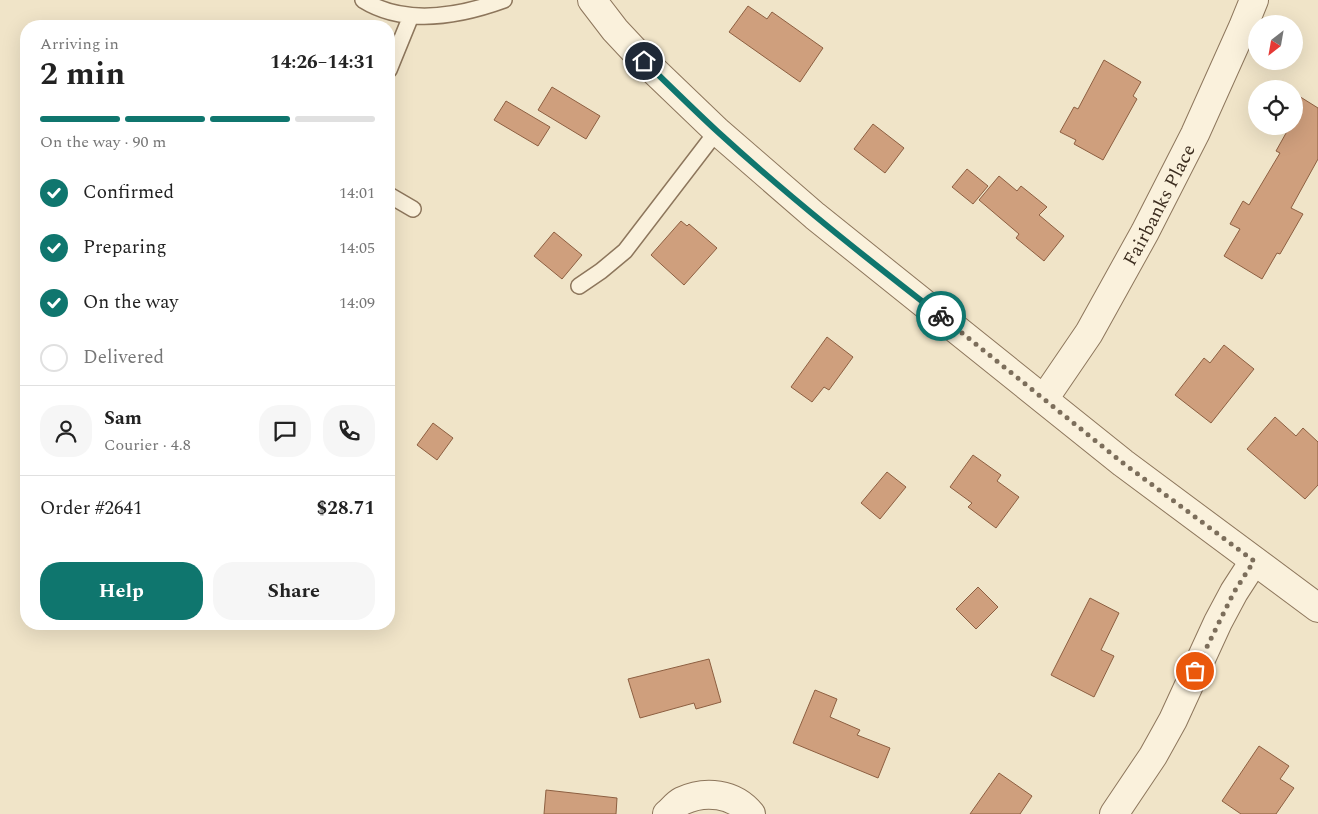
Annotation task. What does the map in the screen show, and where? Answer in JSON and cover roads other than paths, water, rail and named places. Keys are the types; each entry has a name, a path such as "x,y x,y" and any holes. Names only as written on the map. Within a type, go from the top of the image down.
{"street":[{"path":"592,0 615,30 644,61 717,132 815,216 1123,463 1318,608"},
{"name":"Fairbanks Place","path":"1044,399 1089,333 1145,232 1194,134 1240,35 1254,0"},
{"path":"1114,814 1153,756 1173,720 1218,622 1254,561"},
{"path":"667,814 680,802 689,798 698,795 717,794 734,800 751,814"}],"lane":[{"path":"363,0 390,13 411,16 435,16 504,0"},
{"path":"395,55 411,16"},
{"path":"579,286 626,250 717,132"},
{"path":"395,198 413,209"}]}
